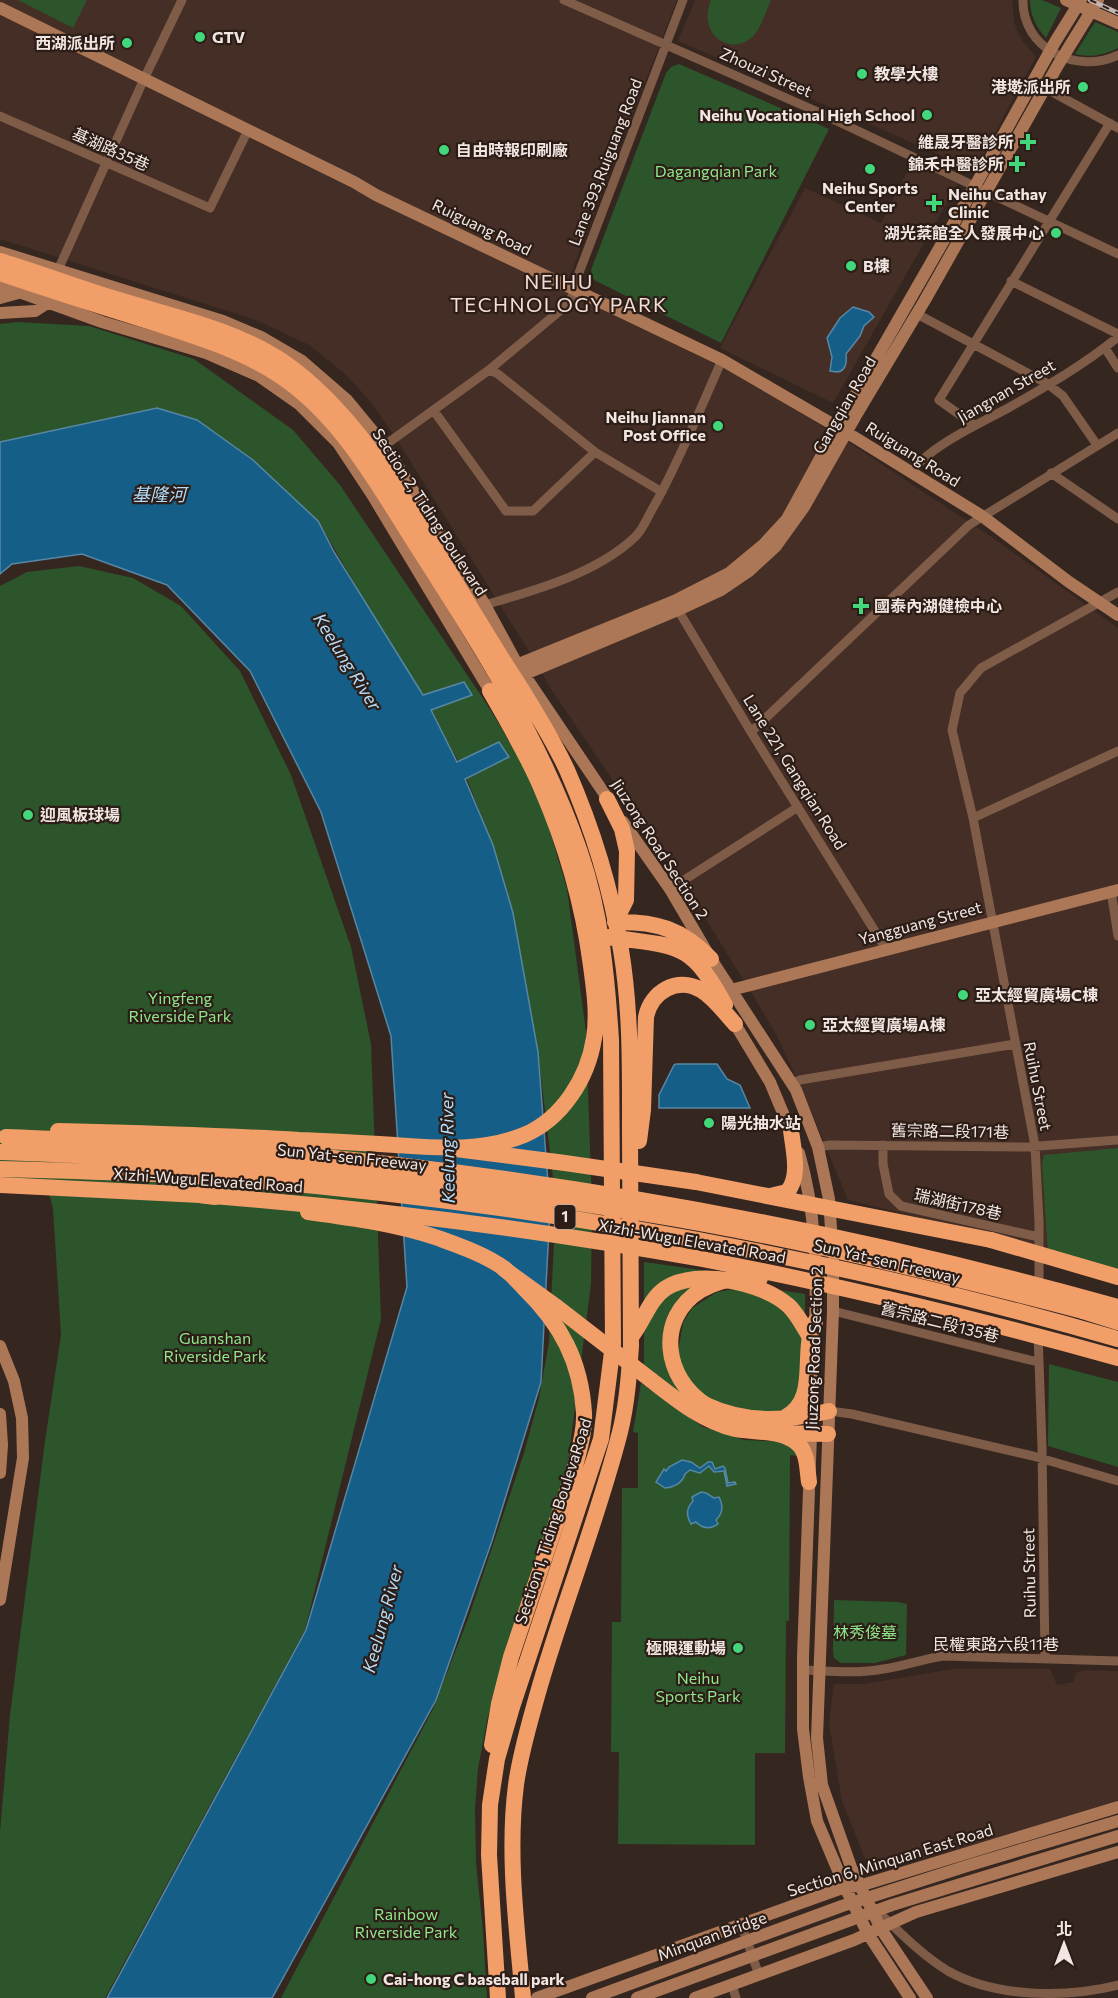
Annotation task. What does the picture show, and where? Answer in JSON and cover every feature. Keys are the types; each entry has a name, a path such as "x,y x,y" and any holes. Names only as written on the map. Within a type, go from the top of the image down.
{"highway":[{"name":"Section 2, Tiding Boulevard","path":"0,261 76,298 238,353 280,375 315,404 364,459 450,597 505,677"},
{"name":"Section 2, Tiding Boulevard","path":"0,273 116,300 245,341 282,361 331,402 362,437 364,459"},
{"path":"456,1149 525,1135 553,1116 580,1082 590,1057 596,1020 595,994 585,931 570,868 538,781 505,677"},
{"path":"505,677 537,712 574,788 599,858 617,930 626,989 630,1040 631,1337 627,1390 607,1481 548,1658 525,1741 516,1785 513,1832 514,1892 523,1998"},
{"name":"Section 1, Tiding BoulevaRoad","path":"498,1998 489,1855 490,1804 497,1759 512,1707 601,1439 607,1406 613,1344 611,1052 608,996 601,936 580,852 505,677"},
{"path":"607,799 622,829 627,851 626,900 617,930"},
{"path":"601,936 638,921 661,926 688,939 711,959"},
{"path":"617,930 686,952 710,978 735,1024"},
{"path":"631,1204 643,1110 646,1017 651,1003 663,990 673,986 693,986 709,996 735,1024"},
{"path":"760,1196 780,1195 790,1188 795,1173 790,1130"},
{"path":"2,1142 51,1131 191,1134 456,1149 696,1182 992,1240 1118,1276"},
{"name":"Xizhi-Wugu Elevated Road","path":"2,1142 185,1145 292,1153 587,1190 713,1211 859,1241 946,1261 1118,1307"},
{"name":"Sun Yat-sen Freeway","path":"2,1142 104,1155 264,1166 459,1186 643,1213 903,1266 1118,1322"},
{"name":"Sun Yat-sen Freeway","path":"0,1169 238,1179 370,1191 519,1210 636,1228 900,1281 1118,1339"},
{"name":"Xizhi-Wugu Elevated Road","path":"0,1185 200,1195 445,1220 590,1240 702,1259 815,1282 947,1312 1118,1358"},
{"path":"200,1195 367,1221 412,1230 456,1245 504,1269 699,1416 735,1429 828,1434"},
{"path":"490,1804 491,1761 499,1704 511,1657 575,1467 584,1415 577,1370 555,1322 536,1299 504,1269"},
{"path":"631,1337 642,1324 650,1305 665,1289 681,1281 701,1277 734,1282 769,1294 782,1301 812,1330 806,1388 798,1407 784,1418"},
{"path":"815,1282 744,1278 721,1281 701,1291 690,1299 679,1312 670,1344 671,1359 683,1386 696,1399 731,1416 765,1420 829,1411"},
{"path":"764,1432 785,1437 797,1443 805,1454 809,1482"}],"main road":[{"path":"1066,0 1095,5 1118,23"},
{"name":"Gangqian Road","path":"505,677 678,610 721,590 749,571 776,546 804,507 842,429 917,314 1050,52 1079,3"},
{"name":"Gangqian Road","path":"505,677 674,601 729,573 764,544 787,519 842,429 981,189 1095,5"},
{"name":"Ruiguang Road","path":"0,8 376,195 722,360 842,429 982,516 1069,582 1118,615"},
{"name":"Section 2, Tiding Boulevard","path":"0,252 42,281 49,302 102,322 206,353 259,376 299,404 338,443 364,459 485,605 505,677"},
{"path":"0,298 42,281"},
{"name":"Section 2, Tiding Boulevard","path":"0,285 42,281"},
{"path":"0,313 35,311 49,302 76,298"},
{"name":"Jiuzong Road Section 2","path":"505,677 607,799 670,889 711,959 792,1083 818,1147 830,1209 833,1311 817,1738 822,1785 859,1886 886,1927 927,1998"},
{"name":"Yangguang Street","path":"731,990 1114,890"},
{"name":"Jiuzong Road Section 2","path":"735,1024 771,1082 805,1173 811,1206 816,1259 803,1670 803,1730 809,1777 817,1821 845,1887 868,1934 910,1998"},
{"path":"0,1346 14,1381 22,1418 23,1458 4,1556 0,1600"},
{"path":"0,1414 2,1445 0,1473"},
{"name":"Section 6, Minquan East Road","path":"537,1998 845,1887 859,1886 1118,1808"},
{"name":"Minquan Bridge","path":"592,1998 842,1906 1118,1821"},
{"name":"Minquan Bridge","path":"637,1998 892,1905 1118,1836"},
{"path":"696,1998 886,1927 916,1912 1118,1852"}],"street":[{"path":"42,281 106,162 182,0"},
{"name":"Zhouzi Street","path":"564,0 818,112 1118,254"},
{"name":"Lane 393,Ruiguang Road","path":"575,291 577,278 683,0"},
{"path":"1023,0 1027,21 1034,36 1050,52 1075,62 1092,63 1109,60 1118,55"},
{"path":"974,425 939,400 1048,220 1114,125 1045,88"},
{"name":"基湖路35巷","path":"0,116 210,208 248,130"},
{"path":"1011,281 1118,335"},
{"path":"364,459 489,370 568,304 575,291"},
{"path":"917,314 1048,384 1064,396 1097,445"},
{"name":"Jiangnan Street","path":"912,473 918,462 974,425 1048,384 1105,348 1118,335"},
{"path":"1105,348 1118,368"},
{"path":"485,605 537,589 593,566 614,555 637,536 662,492 722,360"},
{"path":"489,370 498,374 595,452 662,492"},
{"path":"434,411 506,511 533,511 595,452"},
{"path":"751,732 969,525 1118,433"},
{"path":"1051,473 1117,517"},
{"name":"Ruihu Street","path":"1045,1658 1038,1362 1039,1237 1035,1146 973,818 952,730 960,693 981,668 1118,592"},
{"name":"Lane 221, Gangqian Road","path":"678,610 886,949"},
{"path":"973,818 1118,751"},
{"path":"670,889 798,807"},
{"path":"1114,890 1118,936"},
{"path":"792,1083 1015,1044"},
{"name":"舊宗路二段171巷","path":"818,1147 830,1145 1035,1146 1118,1140"},
{"name":"瑞湖街178巷","path":"883,1145 883,1164 889,1194 901,1206 1039,1237"},
{"name":"舊宗路二段135巷","path":"833,1311 1038,1362"},
{"path":"829,1411 852,1414 1042,1458 1118,1481"},
{"name":"民權東路六段11巷","path":"803,1670 883,1669 943,1656 1118,1661"},
{"path":"928,1866 940,1905"},
{"path":"741,1924 759,1975"},
{"path":"886,1927 949,1972 989,1989 1037,1998 1061,1998 1118,1985"},
{"path":"732,1985 736,1998"}],"shaded area":[{"name":"NEIHU TECHNOLOGY PARK","path":"0,0 677,0 566,286 587,302 740,376 853,445 993,538 1118,628 1118,1272 1032,1245 848,1200 776,1034 754,997 690,894 551,689 397,440 371,402 345,374 309,345 256,320 0,239"},
{"name":"Neihu Vocational High School","path":"695,0 1012,0 1017,31 1036,57 975,170 678,41"},
{"path":"912,162 958,183 833,403 720,348 805,188 881,223"},
{"path":"953,1669 1050,1669 1057,1685 1073,1682 1076,1673 1085,1670 1118,1671 1118,1800 1005,1836 878,1871 870,1871 842,1801 829,1723 834,1684 864,1684"}],"green space":[{"path":"18,0 87,0 73,28"},
{"path":"711,0 771,0 755,34 746,41 728,44 713,33 709,24 708,13"},
{"path":"1030,0 1042,0 1061,8 1046,38 1034,20"},
{"path":"1095,22 1118,32 1118,48 1097,55 1075,54"},
{"name":"Dagangqian Park","path":"679,64 829,129 721,343 594,280 591,270 666,73 671,67"},
{"name":"Rainbow Riverside Park","path":"17,322 89,326 194,359 293,430 340,485 490,709 526,770 546,818 567,889 586,1032 592,1206 591,1284 565,1484 488,1716 478,1768 475,1809 476,1863 487,1998 281,1998 433,1709 468,1619 524,1453 539,1398 549,1342 556,1203 538,1052 513,913 493,845 463,769 318,521 0,443 0,324"},
{"path":"79,566 133,578 181,606 240,671 291,775 351,947 371,1044 381,1319 305,1630 105,1998 0,1998 0,1832 10,1715 61,1335 53,1209 48,1189 0,1178 0,586 27,572"},
{"path":"1118,1148 1118,1272 1048,1253 1042,1164 1044,1155"},
{"path":"644,1262 737,1275 699,1293 673,1329 687,1405 644,1370"},
{"path":"753,1286 805,1294 805,1381 796,1413 736,1415 688,1387 678,1352 683,1323 692,1308 717,1292"},
{"path":"1049,1364 1118,1382 1118,1467 1048,1446"},
{"name":"Neihu Sports Park","path":"641,1383 703,1427 744,1440 788,1442 797,1456 790,1455 785,1753 755,1753 755,1845 618,1844 619,1752 611,1752 612,1622 621,1622 622,1488 638,1488 638,1433 633,1432"},
{"name":"林秀俊墓","path":"834,1600 907,1604 906,1655 875,1663 841,1663 834,1658"}],"water":[{"path":"853,307 869,312 874,317 864,326 860,336 846,354 844,368 837,372 830,371 832,357 827,338 840,318"},
{"name":"基隆河","path":"157,408 197,420 253,460 318,521 334,552 423,695 464,682 472,695 431,710 457,762 499,742 509,757 465,779 493,845 513,913 538,1052 550,1209 541,1382 492,1541 436,1700 272,1998 107,1998 306,1630 407,1287 391,1036 321,812 250,671 167,585 82,554 12,564 0,574 0,442"},
{"path":"676,1064 717,1064 727,1079 740,1085 750,1108 659,1108 659,1095"},
{"path":"682,1460 691,1462 700,1468 708,1462 712,1462 715,1469 723,1466 728,1483 735,1482 736,1484 727,1486 724,1471 714,1472 709,1466 700,1473 690,1470 680,1483 672,1487 665,1488 656,1482 664,1469 666,1471"},
{"path":"701,1492 714,1498 719,1497 722,1503 720,1515 716,1520 718,1524 709,1528 696,1522 691,1524 688,1518 692,1497"}],"railway":[{"path":"1090,0 1118,13"}],"place":[{"name":"GTV","path":"200,37"},
{"name":"西湖派出所","path":"127,43"},
{"name":"教學大樓","path":"862,74"},
{"name":"港墘派出所","path":"1083,87"},
{"name":"Neihu Vocational High School","path":"927,115"},
{"name":"維晟牙醫診所","path":"1028,142"},
{"name":"自由時報印刷廠","path":"444,150"},
{"name":"錦禾中醫診所","path":"1017,164"},
{"name":"Neihu Sports Center","path":"870,169"},
{"name":"Neihu Cathay Clinic","path":"934,203"},
{"name":"湖光棻館全人發展中心","path":"1056,233"},
{"name":"B棟","path":"851,266"},
{"name":"Neihu Jiannan Post Office","path":"718,426"},
{"name":"國泰內湖健檢中心","path":"861,606"},
{"name":"迎風板球場","path":"28,815"},
{"name":"亞太經貿廣場C棟","path":"963,995"},
{"name":"亞太經貿廣場A棟","path":"810,1025"},
{"name":"陽光抽水站","path":"709,1123"},
{"name":"極限運動場","path":"738,1648"},
{"name":"Cai-hong C baseball park","path":"371,1979"}],"district":[{"name":"NEIHU TECHNOLOGY PARK","path":"559,294"}],"water label":[{"name":"Keelung River","path":"347,662"},
{"name":"Keelung River","path":"448,1148"},
{"name":"Keelung River","path":"383,1619"}],"park label":[{"name":"Yingfeng Riverside Park","path":"180,1007"},
{"name":"Guanshan Riverside Park","path":"215,1347"}]}
